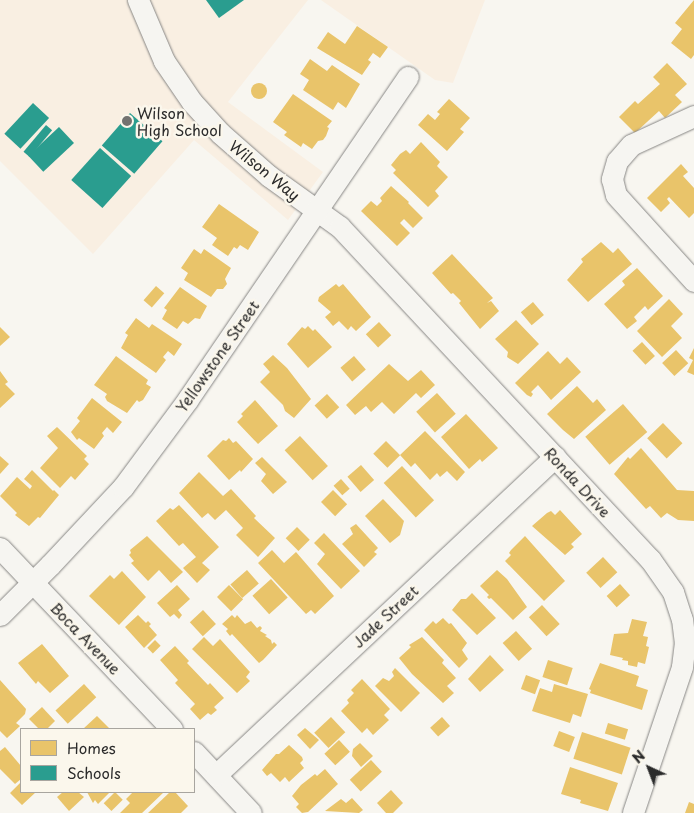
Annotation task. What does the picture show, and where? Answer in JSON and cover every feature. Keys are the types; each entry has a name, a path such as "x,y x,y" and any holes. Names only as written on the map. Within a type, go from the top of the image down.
{"street":[{"name":"Wilson Way","path":"138,0 164,61 192,102 220,133 269,176 318,210"},
{"name":"Yellowstone Street","path":"0,615 33,583 123,487 188,399 408,77"},
{"path":"694,116 631,145 617,161 612,179 616,195 694,281"},
{"name":"Ronda Drive","path":"318,210 340,227 650,558 673,592 682,619 685,642 682,667 633,813"},
{"name":"Jade Street","path":"216,775 554,457"},
{"name":"Boca Avenue","path":"0,548 171,728"},
{"path":"195,753 251,813"}],"shaded area":[{"name":"Wilson High School","path":"0,0 308,0 228,102 323,172 288,220 194,140 93,254 0,161"},
{"path":"321,0 485,0 453,83 435,80"}],"building: Homes":[{"path":"694,0 694,55 691,59 671,43 682,29 675,23"},
{"path":"357,26 388,47 380,58 373,53 368,60 371,62 362,75 317,48 328,32 345,44"},
{"path":"310,59 327,71 332,65 360,84 346,108 338,102 333,110 303,90 309,80 300,74"},
{"path":"667,63 687,84 675,95 682,102 665,118 659,111 635,133 619,117 635,101 638,104 660,84 653,77"},
{"path":"259,83 267,91 259,99 251,91"},
{"path":"293,94 332,121 327,127 329,128 326,136 323,140 318,141 312,149 303,143 301,147 284,135 287,132 273,122"},
{"path":"449,99 470,118 460,129 464,132 447,151 418,125 428,114 435,120 440,114 437,112"},
{"path":"421,142 440,162 437,166 448,177 435,191 439,196 428,207 393,173 396,170 391,165 400,154 406,150 410,154"},
{"path":"681,164 688,172 683,176 694,188 694,213 689,218 669,197 667,199 670,203 661,212 647,198"},
{"path":"391,186 423,218 413,228 404,219 400,223 410,233 397,246 361,211 371,201 377,206 382,201 380,198"},
{"path":"219,204 259,232 248,250 240,245 237,249 234,247 228,256 212,245 217,238 202,227"},
{"path":"601,242 613,253 618,248 632,264 588,302 567,280 583,262 581,259"},
{"path":"194,249 201,254 204,249 231,268 225,279 227,284 223,289 217,289 211,297 184,280 188,273 181,268"},
{"path":"452,254 493,298 487,303 491,301 499,311 480,329 459,303 461,301 453,293 451,294 432,273"},
{"path":"637,268 663,296 648,310 645,306 634,317 637,321 627,329 604,304 625,285 622,281"},
{"path":"336,284 339,287 343,284 371,317 356,331 351,326 348,330 339,321 333,326 325,317 331,312 318,301 319,297"},
{"path":"156,286 164,293 152,308 144,300"},
{"path":"180,287 207,306 200,319 195,318 188,324 183,321 177,329 162,319 167,310 164,308"},
{"path":"669,299 683,314 671,326 682,338 662,357 637,331"},
{"path":"533,302 544,315 532,325 521,312"},
{"path":"136,318 149,328 152,324 182,344 174,356 168,351 163,357 166,360 156,373 121,348 128,335 125,333"},
{"path":"516,320 539,344 518,364 507,357 508,352 495,339"},
{"path":"379,322 391,335 378,347 366,334"},
{"path":"308,326 313,331 315,329 332,347 308,368 287,344 302,327 305,329"},
{"path":"0,327 10,337 0,346"},
{"path":"642,342 655,356 645,365 632,351"},
{"path":"694,348 694,375 687,372 693,360 689,358"},
{"path":"676,350 688,363 674,376 662,363"},
{"path":"548,351 560,364 567,357 581,372 551,400 538,385 531,392 533,394 531,397 515,383"},
{"path":"273,355 287,368 311,399 294,418 285,411 283,405 260,382 270,372 263,364"},
{"path":"116,356 148,380 146,384 151,387 143,400 139,402 137,400 127,413 107,401 105,397 107,394 94,385"},
{"path":"354,356 366,370 352,381 340,368"},
{"path":"389,364 408,381 421,370 435,385 421,398 416,393 394,414 382,402 371,412 366,406 355,415 346,405"},
{"path":"0,371 8,382 5,384 15,394 0,408"},
{"path":"577,386 593,403 597,399 606,410 574,439 547,414"},
{"path":"437,393 456,414 435,433 416,412"},
{"path":"327,394 339,407 327,419 315,406"},
{"path":"92,398 122,422 113,433 107,427 102,433 104,436 94,449 79,438 77,440 71,432 80,421 77,418"},
{"path":"255,400 278,426 258,444 237,422 243,416 241,414"},
{"path":"623,404 647,432 610,465 585,437"},
{"path":"466,414 498,448 482,462 480,459 469,469 441,437"},
{"path":"663,423 682,443 667,458 647,438"},
{"path":"57,427 87,456 84,459 89,464 75,480 71,476 60,488 40,468 58,448 47,436"},
{"path":"425,431 465,472 457,481 447,471 440,477 437,473 430,480 415,463 411,467 400,455"},
{"path":"300,436 328,466 313,480 285,450"},
{"path":"229,438 233,443 236,441 253,459 241,472 240,470 229,480 207,456 223,440 226,441"},
{"path":"386,441 400,455 387,468 373,454"},
{"path":"641,448 677,490 694,491 694,521 678,520 667,513 661,518 650,506 646,509 614,474 628,457 630,459"},
{"path":"0,456 9,464 0,474"},
{"path":"262,457 287,482 273,494 261,481 266,474 255,463"},
{"path":"361,465 374,480 361,492 347,477"},
{"path":"402,466 434,500 416,517 384,483"},
{"path":"32,470 59,495 40,518 38,517 29,526 15,515 17,513 0,496 17,477 30,489 32,486 24,479"},
{"path":"199,472 223,496 231,489 256,516 254,518 275,538 258,557 236,535 243,528 226,510 215,520 208,513 202,518 179,493"},
{"path":"341,479 350,489 342,495 334,486"},
{"path":"333,490 347,504 335,516 321,502"},
{"path":"383,499 404,521 400,535 390,543 365,516"},
{"path":"179,505 219,547 202,563 210,570 197,583 183,568 196,557 183,543 179,546 156,521 170,508 173,510"},
{"path":"560,510 582,534 571,544 574,547 565,555 532,526 547,513 551,511 555,515"},
{"path":"356,524 378,548 374,552 377,554 364,567 342,544 353,534 350,528"},
{"path":"297,527 310,540 298,551 286,538"},
{"path":"324,533 360,571 341,589 317,564 325,554 314,543"},
{"path":"147,536 183,572 171,583 159,570 148,581 131,563 134,561 129,555 131,553 130,550"},
{"path":"525,536 565,581 544,601 505,561 511,555 509,553 511,550"},
{"path":"272,550 284,563 296,552 334,596 315,614 311,610 306,614 258,563"},
{"path":"603,557 617,572 601,588 586,573"},
{"path":"247,570 259,584 242,598 230,584"},
{"path":"497,570 507,579 527,607 513,620 491,598 487,597 489,595 480,586"},
{"path":"122,571 146,597 119,625 89,596 110,575 114,579"},
{"path":"271,579 288,598 269,614 252,596"},
{"path":"620,584 630,595 617,607 607,596"},
{"path":"177,585 190,599 178,610 182,615 179,619 174,614 170,617 157,603"},
{"path":"229,585 243,599 231,611 217,597"},
{"path":"472,593 496,618 477,635 452,610 461,599 466,599"},
{"path":"542,605 560,624 547,636 529,617"},
{"path":"203,610 216,624 203,636 190,622"},
{"path":"138,615 146,623 148,621 151,624 149,626 157,635 144,648 125,627"},
{"path":"232,615 235,618 237,615 245,624 251,621 257,628 260,626 262,628 260,631 267,635 265,636 271,640 272,644 274,642 277,645 259,663 232,634 230,636 226,631 228,629 222,624"},
{"path":"443,618 449,624 451,623 467,643 462,650 468,659 459,668 424,630 433,621 436,624"},
{"path":"632,619 647,622 643,636 648,637 646,646 649,647 645,664 638,662 637,667 628,665 628,661 622,660 623,658 610,655 614,634 628,633"},
{"path":"516,631 532,649 519,661 503,643"},
{"path":"204,637 213,646 220,639 250,672 246,677 250,681 237,693 192,649"},
{"path":"422,637 444,660 442,663 456,678 447,686 454,693 443,703 412,674 399,658 411,647 409,645"},
{"path":"155,640 161,646 153,653 147,648"},
{"path":"42,644 69,676 50,693 38,681 36,684 18,663"},
{"path":"175,646 189,661 187,663 208,685 210,683 224,698 214,707 217,710 211,715 208,713 200,720 190,709 195,704 175,683 178,680 160,660"},
{"path":"490,655 504,670 480,692 468,679"},
{"path":"548,660 573,668 567,685 542,677"},
{"path":"600,663 639,676 636,686 648,690 642,710 590,693 591,690 589,689"},
{"path":"395,668 420,693 401,712 375,686 383,678 389,681 394,676 392,672"},
{"path":"526,675 540,680 535,694 521,689"},
{"path":"362,679 390,709 384,715 389,720 373,735 367,728 362,733 341,711 349,703 347,700 354,693 351,690"},
{"path":"0,680 26,709 25,714 16,723 20,726 7,738 0,731"},
{"path":"84,684 96,697 68,724 55,711"},
{"path":"554,684 588,694 581,717 573,714 570,723 532,711 540,688 552,692"},
{"path":"42,707 55,721 48,728 38,728 29,719"},
{"path":"97,716 109,728 84,728"},
{"path":"331,717 345,732 329,748 314,733"},
{"path":"442,717 450,726 438,737 430,728"},
{"path":"608,723 628,729 625,740 605,734"},
{"path":"305,728 319,740 310,749 297,735"},
{"path":"559,731 575,737 569,752 553,746"},
{"path":"582,732 631,748 622,774 573,759"},
{"path":"339,740 350,752 335,765 324,754"},
{"path":"360,743 373,756 361,767 352,756 353,749"},
{"path":"289,745 302,757 303,760 300,763 304,768 289,782 285,777 280,782 271,773 267,776 262,770 276,754 279,754"},
{"path":"5,747 20,765 20,780 15,784 0,769 0,751"},
{"path":"371,760 382,772 361,791 350,780"},
{"path":"570,767 618,783 608,811 580,803 581,800 561,794"},
{"path":"325,769 338,784 308,812 302,813 296,807 299,804 292,796 301,785"},
{"path":"20,783 20,793 35,793 22,805 10,793"},
{"path":"391,790 403,803 393,813 386,813 377,803"},
{"path":"62,793 79,793 84,797 69,811 57,797"},
{"path":"88,793 109,793 98,804 95,800 93,803"},
{"path":"116,793 123,800 111,811 104,803"},
{"path":"132,793 163,793 142,813 120,813 130,803 126,799"},
{"path":"169,793 176,793 188,806 181,813 148,813"},
{"path":"352,798 363,810 359,813 325,811 341,799 346,803"},
{"path":"689,802 694,804 694,813 685,813"}],"building: Schools":[{"path":"206,0 244,0 219,18"},
{"path":"33,103 49,118 20,149 4,134"},
{"path":"130,113 162,141 134,174 102,145"},
{"path":"46,125 52,130 30,157 24,152"},
{"path":"59,127 74,143 43,172 28,156"},
{"path":"100,148 131,176 102,208 71,180"}],"place":[{"name":"Wilson High School","path":"127,121"}]}
